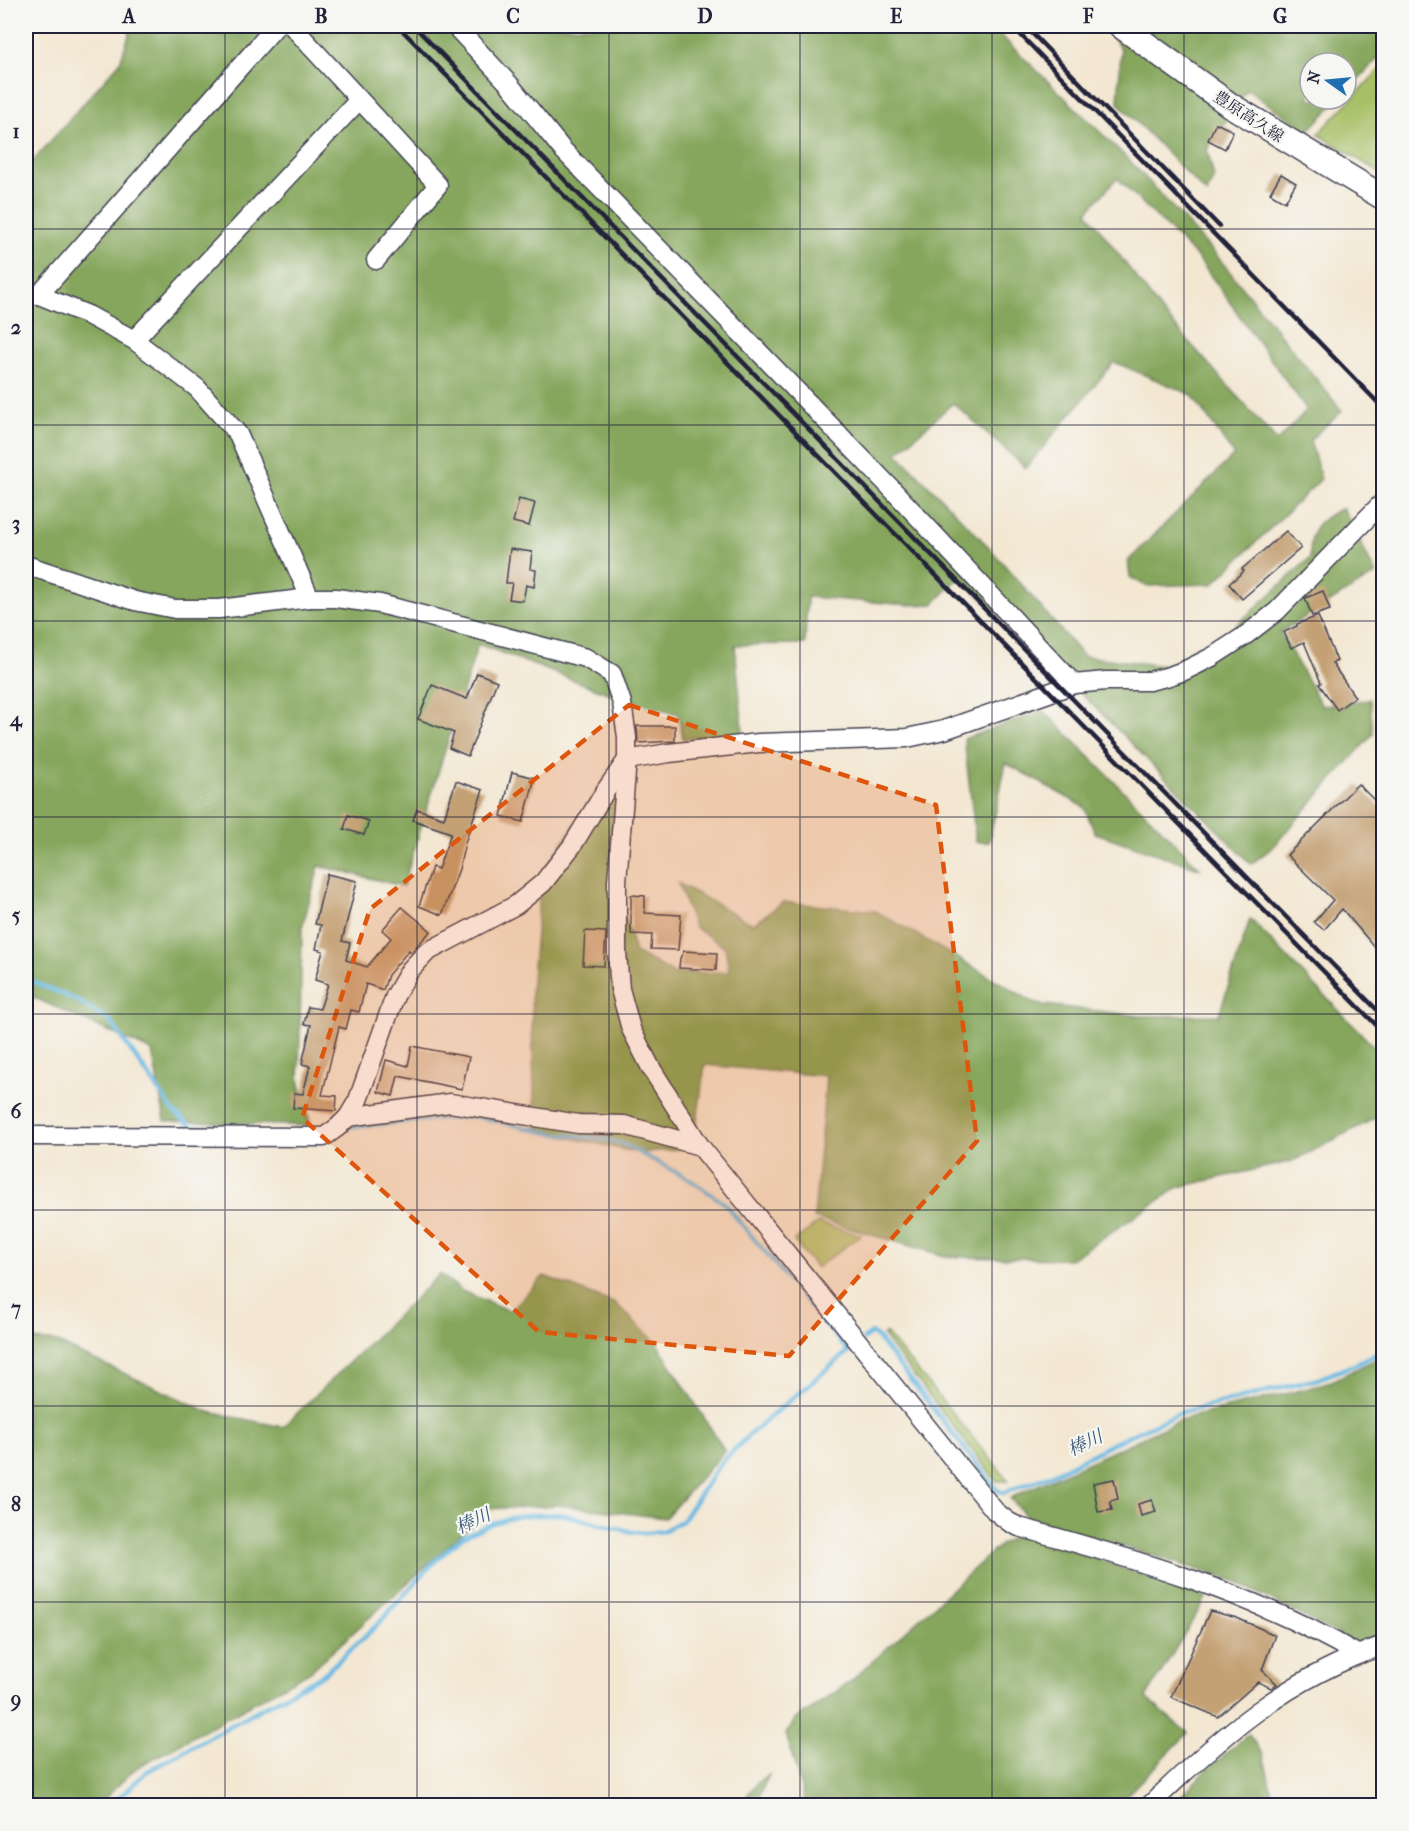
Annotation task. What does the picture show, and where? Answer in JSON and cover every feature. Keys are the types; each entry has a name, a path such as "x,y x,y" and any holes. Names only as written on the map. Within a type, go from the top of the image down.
{"main road":[{"name":"豊原高久線","path":"1121,26 1230,105 1383,198"}],"street":[{"path":"276,26 32,294 88,315 134,340 197,388 238,434 310,598"},
{"path":"292,26 438,185 376,260"},
{"path":"455,26 509,84 562,149 889,486 1074,684"},
{"path":"134,340 359,100"},
{"path":"26,1136 324,1137 348,1117 357,1100 395,996 410,970 427,952 516,905 543,883 572,846 627,760 759,743 907,738 944,730 1074,684 1158,679 1184,671 1212,657 1277,611 1383,501"},
{"path":"26,565 135,601 175,609 219,609 310,598 336,598 380,603 586,658 612,674 622,703 627,737 617,881 616,952 620,989 631,1029 651,1068 700,1146 995,1510 1009,1522 1019,1527 1117,1554 1184,1578 1316,1630 1357,1654"},
{"path":"348,1117 450,1103 578,1124 624,1125 700,1146"},
{"path":"1149,1806 1202,1755 1247,1717 1303,1681 1357,1654 1383,1645"}],"highlighted area":[{"path":"629,705 936,805 977,1141 789,1356 539,1332 302,1118 370,909"}],"green space":[{"path":"132,26 991,26 1131,162 1217,256 1342,411 1310,440 1321,479 1213,584 1146,586 1130,577 1128,561 1234,455 1192,395 1114,362 1026,468 953,403 897,453 989,547 1083,656 1166,666 1185,657 1230,631 1310,558 1311,539 1316,526 1326,517 1343,508 1376,574 1280,632 1322,706 1370,699 1373,734 1272,848 1251,864 1098,710 960,577 933,604 910,605 807,597 805,644 735,645 743,732 683,739 678,714 613,695 478,644 403,886 319,866 302,928 299,1080 311,1126 165,1121 152,1051 26,994 26,169 120,62","holes":["1117,178 1198,258 1307,410 1277,441 1159,308 1087,212"]},
{"path":"1107,26 1383,26 1383,53 1358,79 1358,51 1298,51 1298,111 1327,111 1308,131 1247,90 1207,149 1214,177 1207,194 1118,103 1121,50"},
{"path":"1383,66 1383,175 1318,134 1340,111 1358,111 1358,92"},
{"path":"1043,710 1201,869 1095,833 1084,807 1006,763 989,842 976,842 964,739"},
{"path":"618,760 609,860 635,952 673,973 729,972 725,947 694,927 678,883 753,924 783,902 876,911 1037,1004 1140,1016 1219,1015 1250,919 1383,1056 1383,1114 1293,1161 1179,1187 1071,1259 948,1257 814,1218 826,1076 705,1065 696,1129 679,1149 639,1153 535,1130 531,990 541,874"},
{"path":"818,1223 861,1235 816,1268 794,1241"},
{"path":"440,1274 462,1291 510,1311 544,1276 616,1304 657,1343 725,1451 665,1518 559,1505 489,1509 311,1671 136,1768 100,1805 26,1805 26,1340 53,1341 209,1412 283,1427"},
{"path":"886,1333 1009,1481 996,1481 883,1336"},
{"path":"1383,1356 1383,1635 1355,1643 1232,1580 1027,1517 1010,1498 1183,1419 1325,1384"},
{"path":"1022,1532 1206,1598 1146,1698 1188,1733 1117,1805 806,1805 786,1734 795,1720 851,1681 1001,1544"},
{"path":"1248,1734 1263,1754 1275,1805 1172,1805 1207,1770"},
{"path":"769,1775 755,1805 739,1805 759,1781"}],"building":[{"path":"1216,123 1233,131 1225,149 1208,140"},
{"path":"1281,174 1296,183 1285,202 1270,193"},
{"path":"519,499 535,503 529,526 513,522"},
{"path":"1286,531 1301,548 1242,599 1229,584 1244,571 1242,569"},
{"path":"510,549 532,552 530,569 536,570 534,587 526,585 523,601 509,599 512,583 506,583"},
{"path":"1323,591 1330,610 1312,616 1305,598"},
{"path":"1318,616 1337,661 1332,663 1355,697 1337,710 1319,684 1321,683 1304,642 1291,648 1284,632"},
{"path":"477,673 497,681 468,756 449,748 454,733 418,719 432,685 467,699"},
{"path":"637,726 675,726 675,741 638,743"},
{"path":"512,772 535,778 523,822 501,816"},
{"path":"456,781 483,790 465,843 459,869 442,915 419,906 432,867 438,869 451,833 413,820 417,809 444,818"},
{"path":"1358,784 1383,809 1383,957 1342,909 1324,930 1314,922 1333,900 1287,855"},
{"path":"348,815 369,821 364,835 344,829"},
{"path":"327,874 357,881 342,941 350,943 346,960 367,967 391,938 382,930 402,907 431,931 411,952 409,950 388,975 383,990 366,984 359,1012 351,1010 346,1029 339,1027 322,1095 337,1096 336,1111 293,1108 294,1093 303,1094 310,1066 302,1064 311,1025 304,1024 308,1007 320,1009 328,984 315,980 323,951 316,949 321,925 315,924"},
{"path":"631,895 645,896 645,913 681,915 678,950 651,949 652,935 631,934"},
{"path":"585,931 606,932 604,966 583,965"},
{"path":"684,951 717,953 716,970 679,968 680,958"},
{"path":"412,1046 469,1057 462,1089 398,1076 393,1096 378,1092 386,1060 408,1066"},
{"path":"1114,1479 1118,1499 1110,1501 1112,1510 1098,1512 1093,1483"},
{"path":"1152,1500 1156,1512 1141,1516 1138,1504"},
{"path":"1210,1611 1237,1618 1275,1635 1262,1670 1277,1684 1271,1688 1258,1682 1218,1717 1171,1697"}],"waterway":[{"path":"26,979 76,1000 110,1021 174,1112 192,1127 224,1128"},
{"path":"346,1127 475,1116 550,1133 602,1139 623,1144 689,1179 724,1203 849,1352"},
{"name":"棒川","path":"864,1339 871,1333 877,1337 996,1489 1003,1493 1049,1476 1180,1413 1318,1379 1359,1363 1384,1350"},
{"name":"棒川","path":"114,1806 119,1798 146,1772 324,1674 376,1626 434,1562 462,1537 493,1523 519,1516 561,1514 632,1532 647,1533 663,1531 682,1521 720,1464 749,1435 850,1350"}],"railway":[{"path":"398,26 1384,1033"},
{"path":"414,26 1384,1017"},
{"path":"1012,26 1384,409"},
{"path":"1025,26 1219,226"}]}
